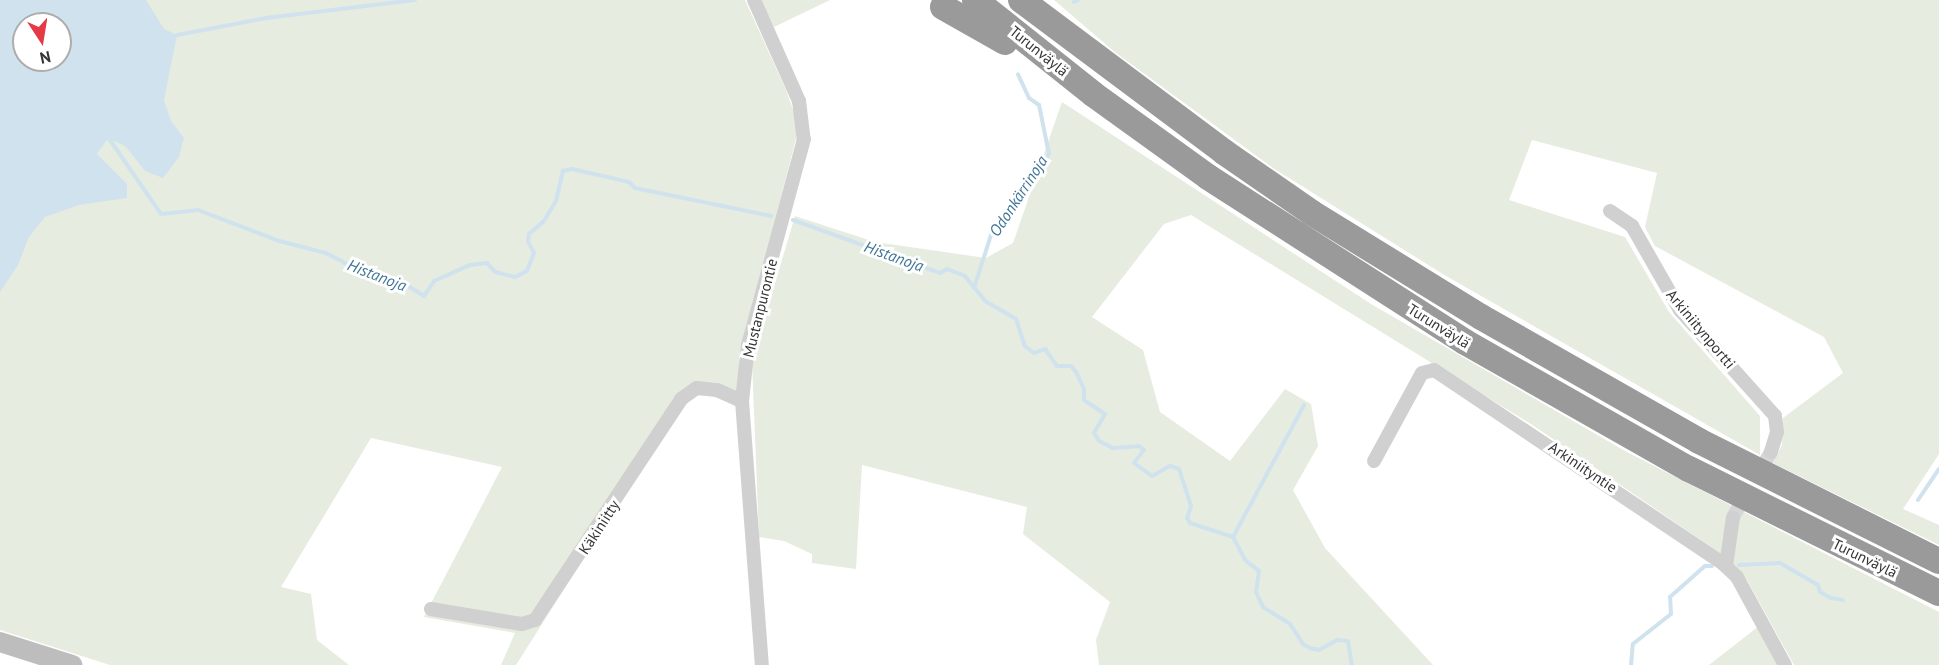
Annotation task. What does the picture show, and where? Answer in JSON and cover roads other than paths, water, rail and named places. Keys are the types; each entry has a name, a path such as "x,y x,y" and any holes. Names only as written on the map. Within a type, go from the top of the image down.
{"highway":[{"name":"Turunväylä","path":"975,0 1093,94 1294,235 1466,342 1689,469 1939,593"},
{"name":"Turunväylä","path":"1022,0 1233,159 1312,213 1481,317 1699,441 1939,561"},
{"path":"943,7 1093,94"}],"main road":[{"path":"0,642 72,665"}],"street":[{"name":"Mustanpurontie","path":"754,0 799,101 804,139 748,345 742,401 762,665"},
{"name":"Arkiniitynportti","path":"1610,211 1632,226 1680,310 1775,416 1777,432 1771,452"},
{"name":"Arkiniityntie","path":"1374,461 1422,373 1434,370 1506,415 1726,566 1737,577 1785,665"},
{"name":"Käkiniitty","path":"431,609 522,624 535,620 681,399 697,388 717,390 742,401"},
{"path":"1726,566 1733,517"}],"water":[{"path":"0,0 146,0 164,29 177,35 164,100 171,121 184,138 179,157 163,178 145,171 125,146 108,138 97,154 127,184 127,198 79,205 45,217 29,237 18,265 0,292"}],"waterway":[{"path":"177,35 266,18 415,0"},
{"name":"Odonkärrinoja","path":"1074,2 1078,0"},
{"name":"Odonkärrinoja","path":"974,288 991,235 1049,154 1039,105 1029,98 1018,74"},
{"name":"Histanoja","path":"108,137 161,214 198,210 279,241 326,253 364,273 408,286 424,296 434,281 470,265 487,263 495,272 515,277 527,271 534,253 528,241 529,234 544,221 556,201 563,171 572,169 629,182 635,188 771,216"},
{"name":"Histanoja","path":"793,220 940,273 947,269 965,276 985,301 1016,319 1025,346 1034,353 1045,349 1057,366 1071,366 1076,372 1084,389 1084,400 1105,414 1094,433 1099,441 1113,448 1139,446 1144,450 1134,463 1152,476 1170,466 1179,469 1191,506 1187,518 1190,523 1233,537 1245,560 1259,571 1256,592 1263,607 1290,624 1303,644 1310,648 1319,650 1337,640 1348,641 1352,665"},
{"path":"1233,537 1304,405"},
{"path":"1918,500 1939,469"},
{"path":"1739,565 1780,563 1818,585 1820,592 1831,598 1843,600"},
{"path":"1631,665 1633,644 1671,614 1670,597 1705,566 1712,566"}],"tunnel":[{"path":"1733,517 1771,452"}]}
